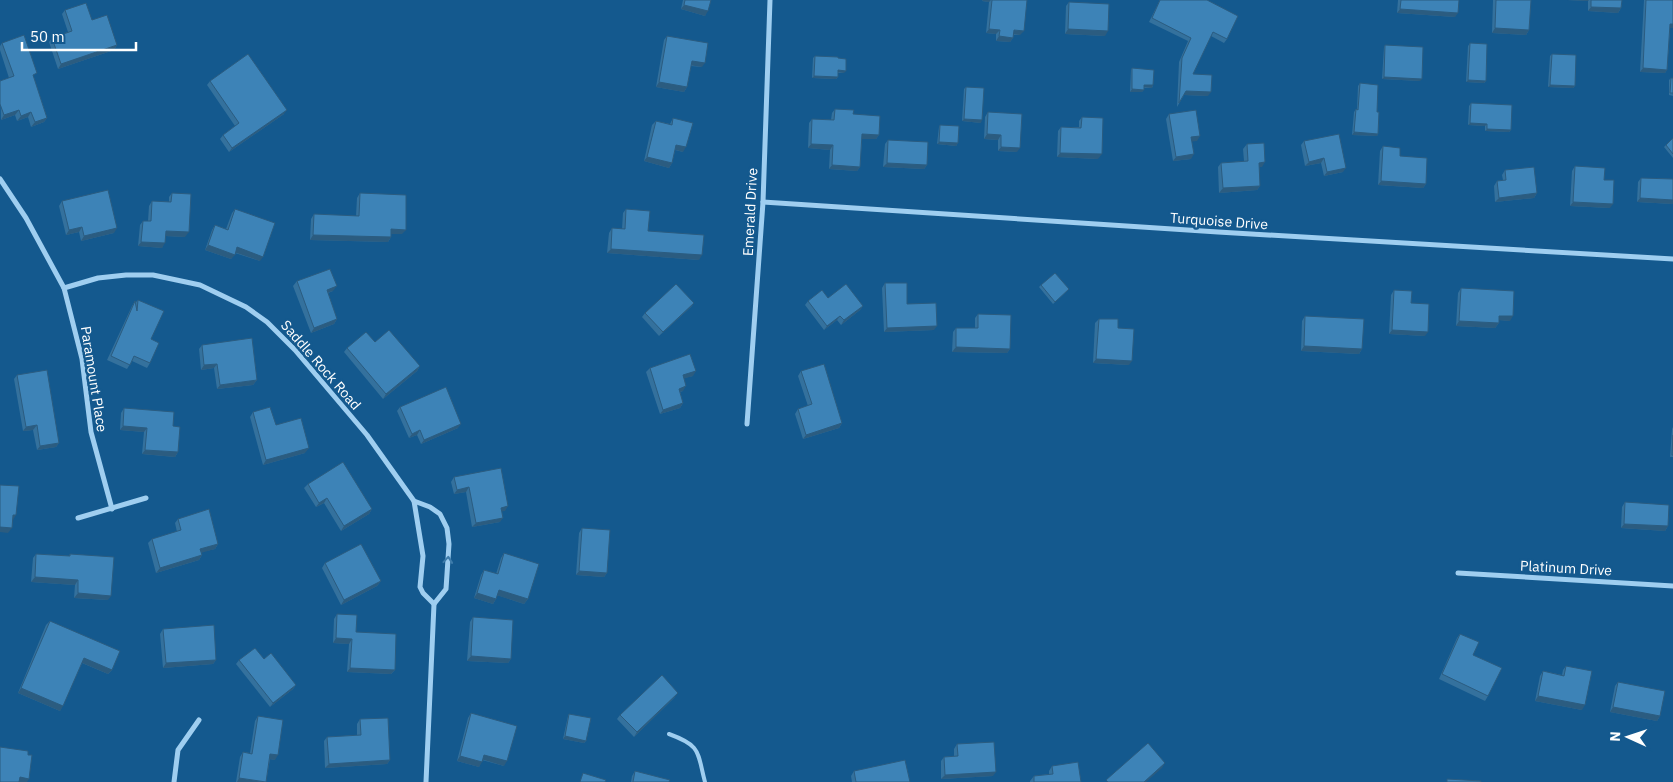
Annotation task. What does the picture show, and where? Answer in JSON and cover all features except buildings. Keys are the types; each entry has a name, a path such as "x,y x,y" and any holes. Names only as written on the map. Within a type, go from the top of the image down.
{"street":[{"name":"Emerald Drive","path":"747,424 763,202 770,0"},
{"name":"Paramount Place","path":"0,179 26,218 64,288 82,359 91,432 112,509"},
{"name":"Turquoise Drive","path":"763,202 1673,259"},
{"name":"Saddle Rock Road","path":"64,288 98,278 153,275 200,285 246,307 267,322 295,350 320,382 367,435 414,501 423,556 420,587 434,604"},
{"path":"78,518 146,498"},
{"name":"Saddle Rock Road","path":"414,501 430,507 440,514 446,528 449,544 446,589 434,604 426,782"},
{"name":"Platinum Drive","path":"1458,573 1673,586"},
{"path":"174,782 178,750 199,720"}],"lane":[{"path":"669,734 684,740 698,752 705,782"}]}
